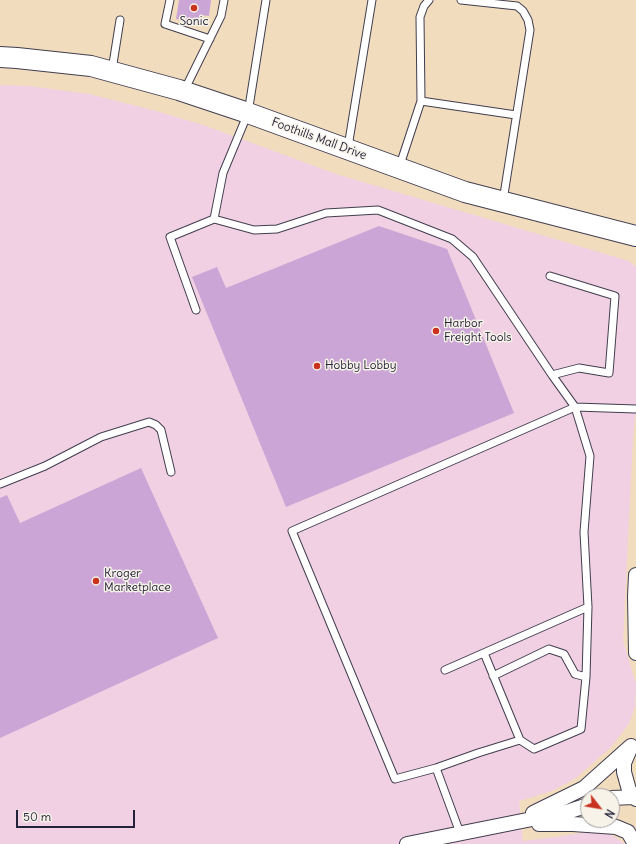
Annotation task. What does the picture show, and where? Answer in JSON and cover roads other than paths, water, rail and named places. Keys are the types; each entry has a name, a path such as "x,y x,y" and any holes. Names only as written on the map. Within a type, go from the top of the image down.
{"main road":[{"name":"Foothills Mall Drive","path":"0,58 18,58 91,66 183,92 348,149 465,192 636,236"}],"street":[{"path":"636,575 636,652"},
{"path":"634,743 627,754 624,763 624,772 625,781 635,798"},
{"path":"508,823 555,803 584,788 634,743"},
{"path":"620,798 635,798"},
{"path":"406,844 567,812 580,808"},
{"path":"508,823 573,824 616,827 628,832 635,844"}],"lane":[{"path":"170,0 165,24 210,38"},
{"path":"183,92 221,16 224,0"},
{"path":"214,219 223,173 248,114 266,0"},
{"path":"348,149 372,0"},
{"path":"399,168 421,101 420,17 424,6 429,0"},
{"path":"461,0 517,6 523,11 528,20 530,30 503,202"},
{"path":"111,72 120,20"},
{"path":"421,101 516,115"},
{"path":"196,310 170,237 214,219 254,230 278,229 326,213 378,210 452,239 473,257 575,407 590,456 584,532 588,607 586,677 581,729 534,749 520,740 484,653"},
{"path":"550,276 615,296 609,373 579,368 552,375"},
{"path":"520,740 436,768 395,779 292,531 575,407 636,409"},
{"path":"0,484 44,466 101,438 149,422 156,425 161,430 171,472"},
{"path":"445,670 588,607"},
{"path":"493,676 549,649 564,654 575,674 586,677"},
{"path":"436,768 460,833"}],"place":[{"name":"Sonic","path":"194,8"},
{"name":"Harbor Freight Tools","path":"436,331"},
{"name":"Hobby Lobby","path":"317,366"},
{"name":"Kroger Marketplace","path":"96,581"}]}
